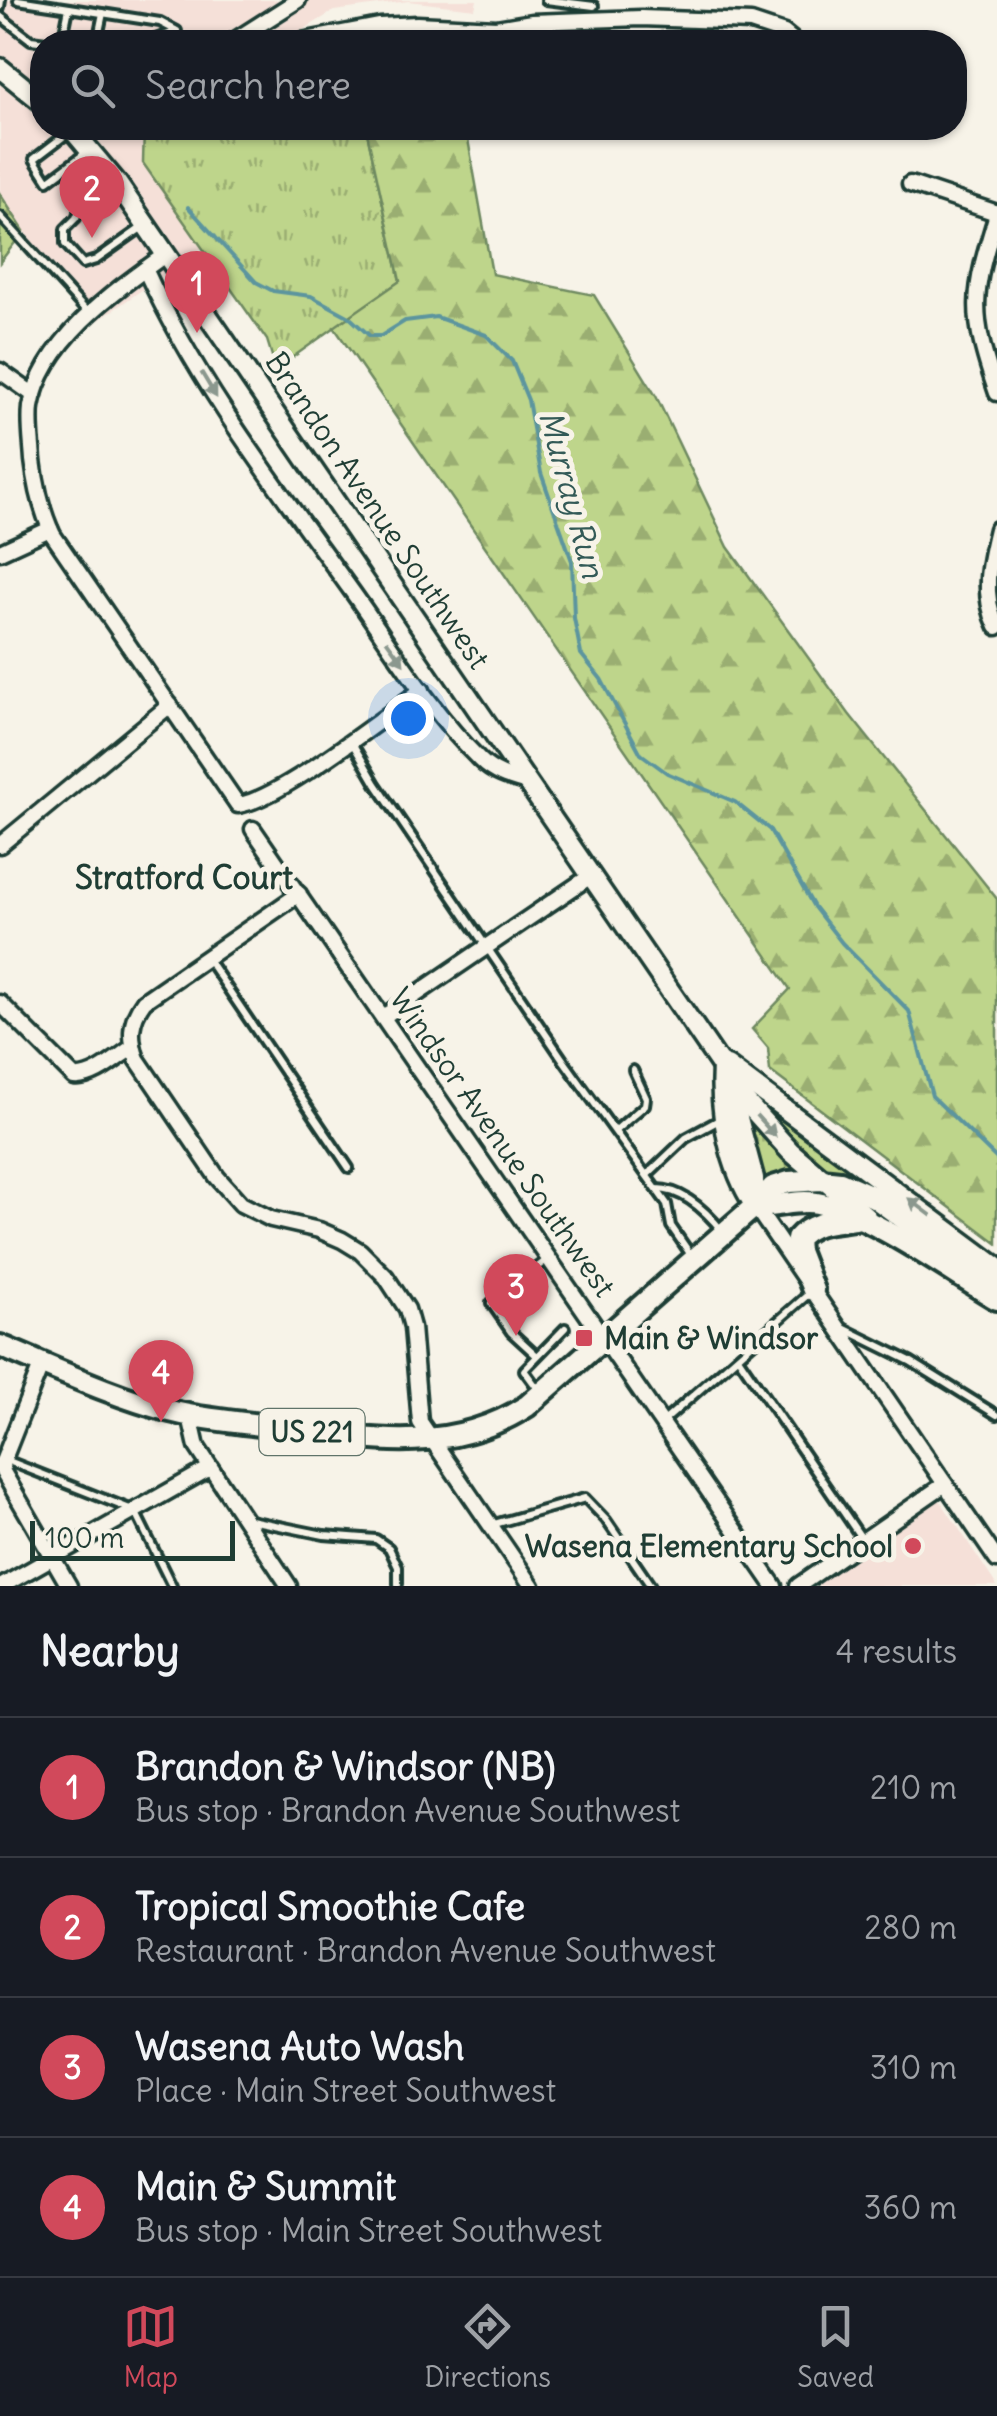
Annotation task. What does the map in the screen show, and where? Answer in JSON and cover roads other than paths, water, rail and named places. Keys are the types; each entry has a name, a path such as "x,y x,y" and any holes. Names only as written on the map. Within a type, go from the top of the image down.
{"main road":[{"path":"0,68 30,92"},
{"name":"Brandon Avenue Southwest","path":"84,140 146,224 764,1124 821,1180 882,1229 997,1299"},
{"path":"722,1063 720,1098 724,1119 740,1185 754,1206"},
{"path":"722,1063 754,1178 754,1206"},
{"name":"Brandon Avenue Southwest","path":"722,1063 997,1266"},
{"name":"Brandon Avenue Southwest","path":"754,1206 774,1187 821,1180 840,1182 874,1197 930,1238 997,1279"},
{"path":"754,1206 814,1202 882,1229"},
{"name":"US 221","path":"0,1346 139,1402 190,1416 397,1442 454,1436 514,1414 542,1394 754,1206"},
{"path":"813,1290 797,1239 806,1228 816,1224 859,1218"}],"street":[{"path":"251,30 298,0"},
{"path":"359,30 417,24 496,28 594,8 751,22 775,30"},
{"path":"910,184 997,214 982,262 975,312 980,344 997,393"},
{"path":"166,254 88,314 56,355 34,395 30,432 34,468 50,529 238,805 258,800 422,690"},
{"name":"Brandon Avenue Southwest","path":"145,269 184,343 248,446 422,690 479,759 503,776 528,783"},
{"path":"0,371 34,395"},
{"path":"0,552 50,529"},
{"path":"997,529 987,583 997,626"},
{"path":"0,846 170,705"},
{"name":"Windsor Avenue Southwest","path":"253,829 774,1586"},
{"path":"383,1017 592,875"},
{"path":"298,894 144,1001 132,1024 132,1046 216,1177 241,1204 271,1220 319,1230 342,1240 360,1251 386,1277 412,1326 417,1413 532,1586"},
{"path":"0,1003 74,1078 96,1071 132,1046"},
{"path":"754,1206 997,1560"},
{"path":"42,1363 2,1458 3,1472 69,1586"},
{"path":"190,1416 197,1446 290,1586"},
{"path":"2,1586 210,1468"},
{"path":"798,1586 945,1484"}],"lane":[{"path":"18,0 160,22 174,30"},
{"path":"546,0 594,8"},
{"path":"64,30 69,8"},
{"path":"100,30 103,14"},
{"path":"0,16 30,39"},
{"path":"58,140 34,159 48,181 92,149"},
{"path":"82,204 66,229 65,244 83,264 96,260 146,224"},
{"path":"0,216 88,314"},
{"path":"350,740 486,948 667,1204 671,1226 694,1259"},
{"path":"206,958 350,1168"},
{"path":"616,1130 646,1104 633,1070"},
{"path":"647,1175 686,1138 724,1119"},
{"path":"657,1189 664,1188 699,1206 724,1232"},
{"path":"536,1355 511,1332 491,1303 549,1258"},
{"path":"664,1422 813,1290"},
{"path":"838,1326 910,1362 997,1415"},
{"path":"542,1394 524,1370 565,1328"},
{"path":"738,1357 862,1540"},
{"path":"2,1458 135,1511 172,1586"},
{"path":"490,1525 585,1498 606,1520 651,1586"},
{"path":"244,1519 324,1535 376,1540 389,1548 398,1567 398,1584"}],"waterway":[{"name":"Murray Run","path":"188,207 256,282 273,291 311,296 348,316 370,336 381,336 405,321 436,317 486,335 512,361 528,400 541,473 572,561 574,618 581,654 601,679 641,754 667,773 735,802 770,830 814,907 842,943 909,1011 932,1096 997,1159"}],"place":[{"name":"Tropical Smoothie Cafe","path":"92,238"},
{"name":"Brandon & Windsor (NB)","path":"197,333"},
{"name":"Wasena Auto Wash","path":"516,1336"},
{"name":"Main & Windsor","path":"584,1338"},
{"name":"Main & Summit","path":"161,1422"},
{"name":"Wasena Elementary School","path":"913,1546"}],"district":[{"name":"Stratford Court","path":"184,877"}]}
